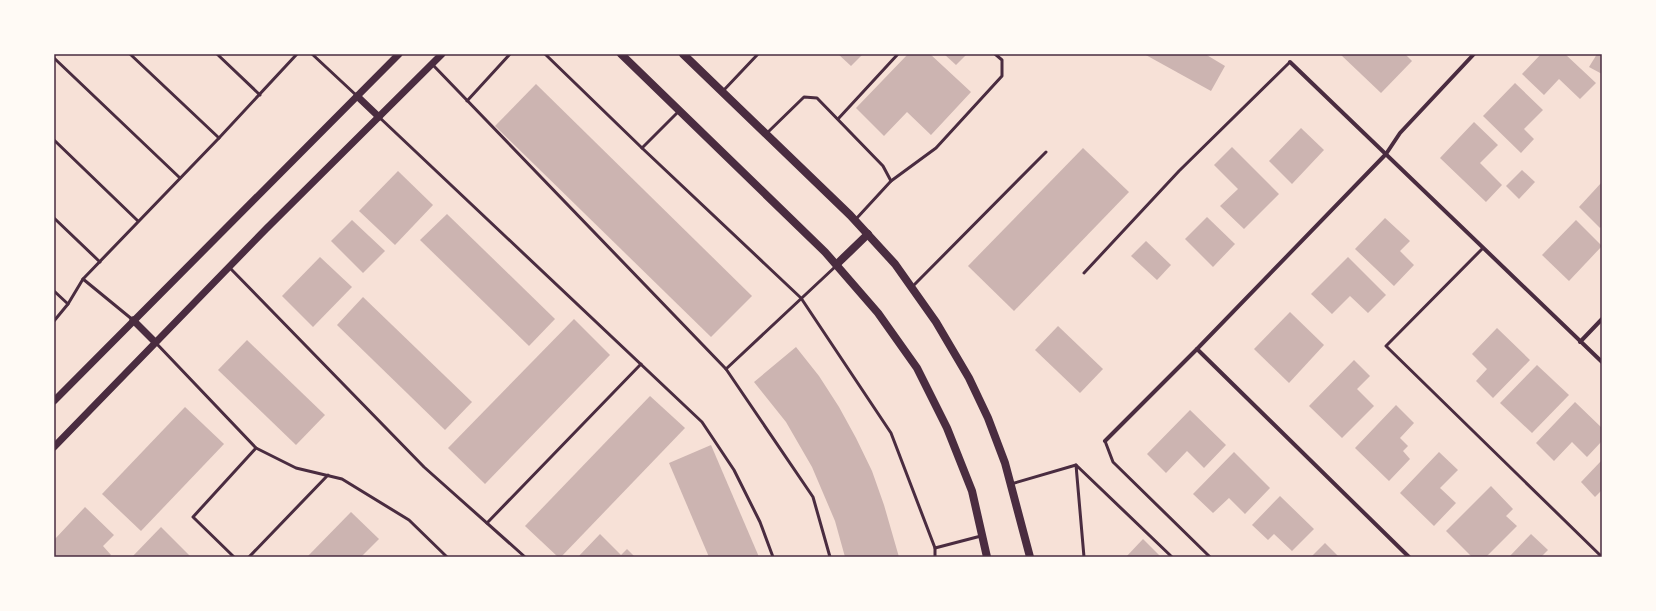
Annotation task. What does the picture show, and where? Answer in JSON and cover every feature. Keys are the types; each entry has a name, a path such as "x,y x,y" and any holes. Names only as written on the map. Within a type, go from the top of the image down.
{"main road":[{"path":"621,54 837,264 878,313 917,368 947,428 972,490 987,557"},
{"path":"683,54 868,234 895,264 912,287 936,322 972,385 988,418 1010,484 1030,557"},
{"path":"837,264 868,234"}],"street":[{"path":"54,401 398,54"},
{"path":"54,447 229,267 442,54"},
{"path":"1105,441 1197,349 1386,154 1400,133 1474,54"},
{"path":"1290,62 1602,362"},
{"path":"357,96 379,117"},
{"path":"1580,342 1602,319"},
{"path":"133,320 155,342"},
{"path":"1197,349 1409,557"}],"lane":[{"path":"130,54 219,138"},
{"path":"217,54 260,95"},
{"path":"54,320 68,304 83,278 219,138 297,54"},
{"path":"312,54 357,96"},
{"path":"467,101 510,54"},
{"path":"545,54 801,298 890,433 935,548 935,557"},
{"path":"722,92 758,54"},
{"path":"838,119 898,54"},
{"path":"854,220 891,181 936,148 1002,76 1002,60 995,54"},
{"path":"54,58 180,178"},
{"path":"1084,273 1180,171 1290,62"},
{"path":"432,64 726,369 812,497 830,557"},
{"path":"766,135 804,96 817,98 883,166 891,181"},
{"path":"642,148 679,111"},
{"path":"379,117 702,422 734,470 760,522 773,557"},
{"path":"54,140 138,221"},
{"path":"912,287 1046,152"},
{"path":"54,218 100,262"},
{"path":"1483,248 1386,346 1602,557"},
{"path":"726,369 837,264"},
{"path":"229,267 424,467 525,557"},
{"path":"83,278 133,320"},
{"path":"54,291 68,304"},
{"path":"155,342 256,448 296,468 342,479 409,520 447,557"},
{"path":"487,523 642,364"},
{"path":"1105,441 1113,462 1210,557"},
{"path":"234,557 193,517 256,448"},
{"path":"1010,484 1076,466"},
{"path":"1076,466 1084,557"},
{"path":"1076,466 1172,557"},
{"path":"249,557 328,475"},
{"path":"935,548 983,536"}],"building":[{"path":"838,54 863,54 851,66"},
{"path":"908,54 930,54 971,92 931,135 907,112 884,136 856,108"},
{"path":"944,54 967,54 956,65"},
{"path":"1144,54 1205,54 1225,66 1211,91"},
{"path":"1340,54 1405,54 1412,61 1381,93"},
{"path":"1541,54 1565,54 1596,83 1580,99 1559,79 1544,95 1522,74"},
{"path":"1597,54 1602,54 1602,74 1589,67"},
{"path":"1515,83 1543,110 1524,129 1534,139 1521,153 1483,116"},
{"path":"536,84 752,296 711,337 495,126"},
{"path":"1474,122 1498,145 1480,163 1502,185 1486,202 1440,158"},
{"path":"1301,128 1324,150 1292,184 1269,161"},
{"path":"1232,147 1279,194 1244,229 1220,206 1238,189 1214,165"},
{"path":"1083,148 1129,192 1014,311 968,266"},
{"path":"1522,170 1535,182 1519,199 1506,186"},
{"path":"398,171 433,205 395,245 359,211"},
{"path":"1602,182 1602,226 1600,228 1579,207"},
{"path":"447,214 555,319 529,346 420,240"},
{"path":"1207,217 1235,244 1213,267 1185,239"},
{"path":"1385,218 1410,241 1400,251 1414,265 1394,286 1355,249"},
{"path":"352,220 385,251 363,273 331,241"},
{"path":"1576,220 1602,246 1569,281 1542,255"},
{"path":"1146,241 1171,265 1157,280 1131,256"},
{"path":"320,257 352,287 313,327 282,296"},
{"path":"1348,257 1386,295 1368,313 1350,296 1332,314 1311,294"},
{"path":"363,297 472,402 445,430 337,325"},
{"path":"1290,312 1324,345 1289,383 1254,349"},
{"path":"574,319 610,355 485,484 448,448"},
{"path":"1058,326 1103,369 1080,393 1035,350"},
{"path":"1497,328 1530,360 1493,398 1476,381 1487,369 1472,354"},
{"path":"247,340 325,415 296,445 218,370"},
{"path":"796,347 819,376 839,407 856,438 872,471 884,505 899,557 845,557 835,521 812,467 786,422 754,382"},
{"path":"1354,360 1370,376 1357,389 1374,406 1342,438 1309,406"},
{"path":"1537,365 1569,395 1532,433 1500,403"},
{"path":"650,396 685,428 561,557 558,557 525,526"},
{"path":"1575,402 1602,428 1602,441 1587,457 1572,442 1554,461 1536,443"},
{"path":"1396,405 1414,423 1400,438 1408,446 1403,451 1410,459 1389,481 1355,448"},
{"path":"185,407 224,444 141,531 102,494"},
{"path":"1190,410 1226,445 1204,468 1187,451 1166,473 1147,454"},
{"path":"711,445 759,557 709,557 669,463"},
{"path":"1234,452 1270,488 1245,514 1229,498 1213,513 1193,494"},
{"path":"1439,452 1458,470 1440,488 1456,503 1434,526 1400,493"},
{"path":"1602,460 1602,490 1595,497 1581,482"},
{"path":"1491,486 1513,509 1506,516 1517,526 1486,557 1472,557 1446,531"},
{"path":"1280,496 1314,529 1292,551 1274,534 1268,540 1252,525"},
{"path":"85,507 114,535 103,546 111,555 109,557 54,557 54,540"},
{"path":"351,512 379,539 361,557 307,557"},
{"path":"161,527 191,557 132,557"},
{"path":"600,534 621,555 627,549 635,557 578,557"},
{"path":"1531,534 1548,550 1541,557 1509,557"},
{"path":"1143,539 1161,557 1126,557"},
{"path":"1325,543 1339,557 1311,557"}]}
